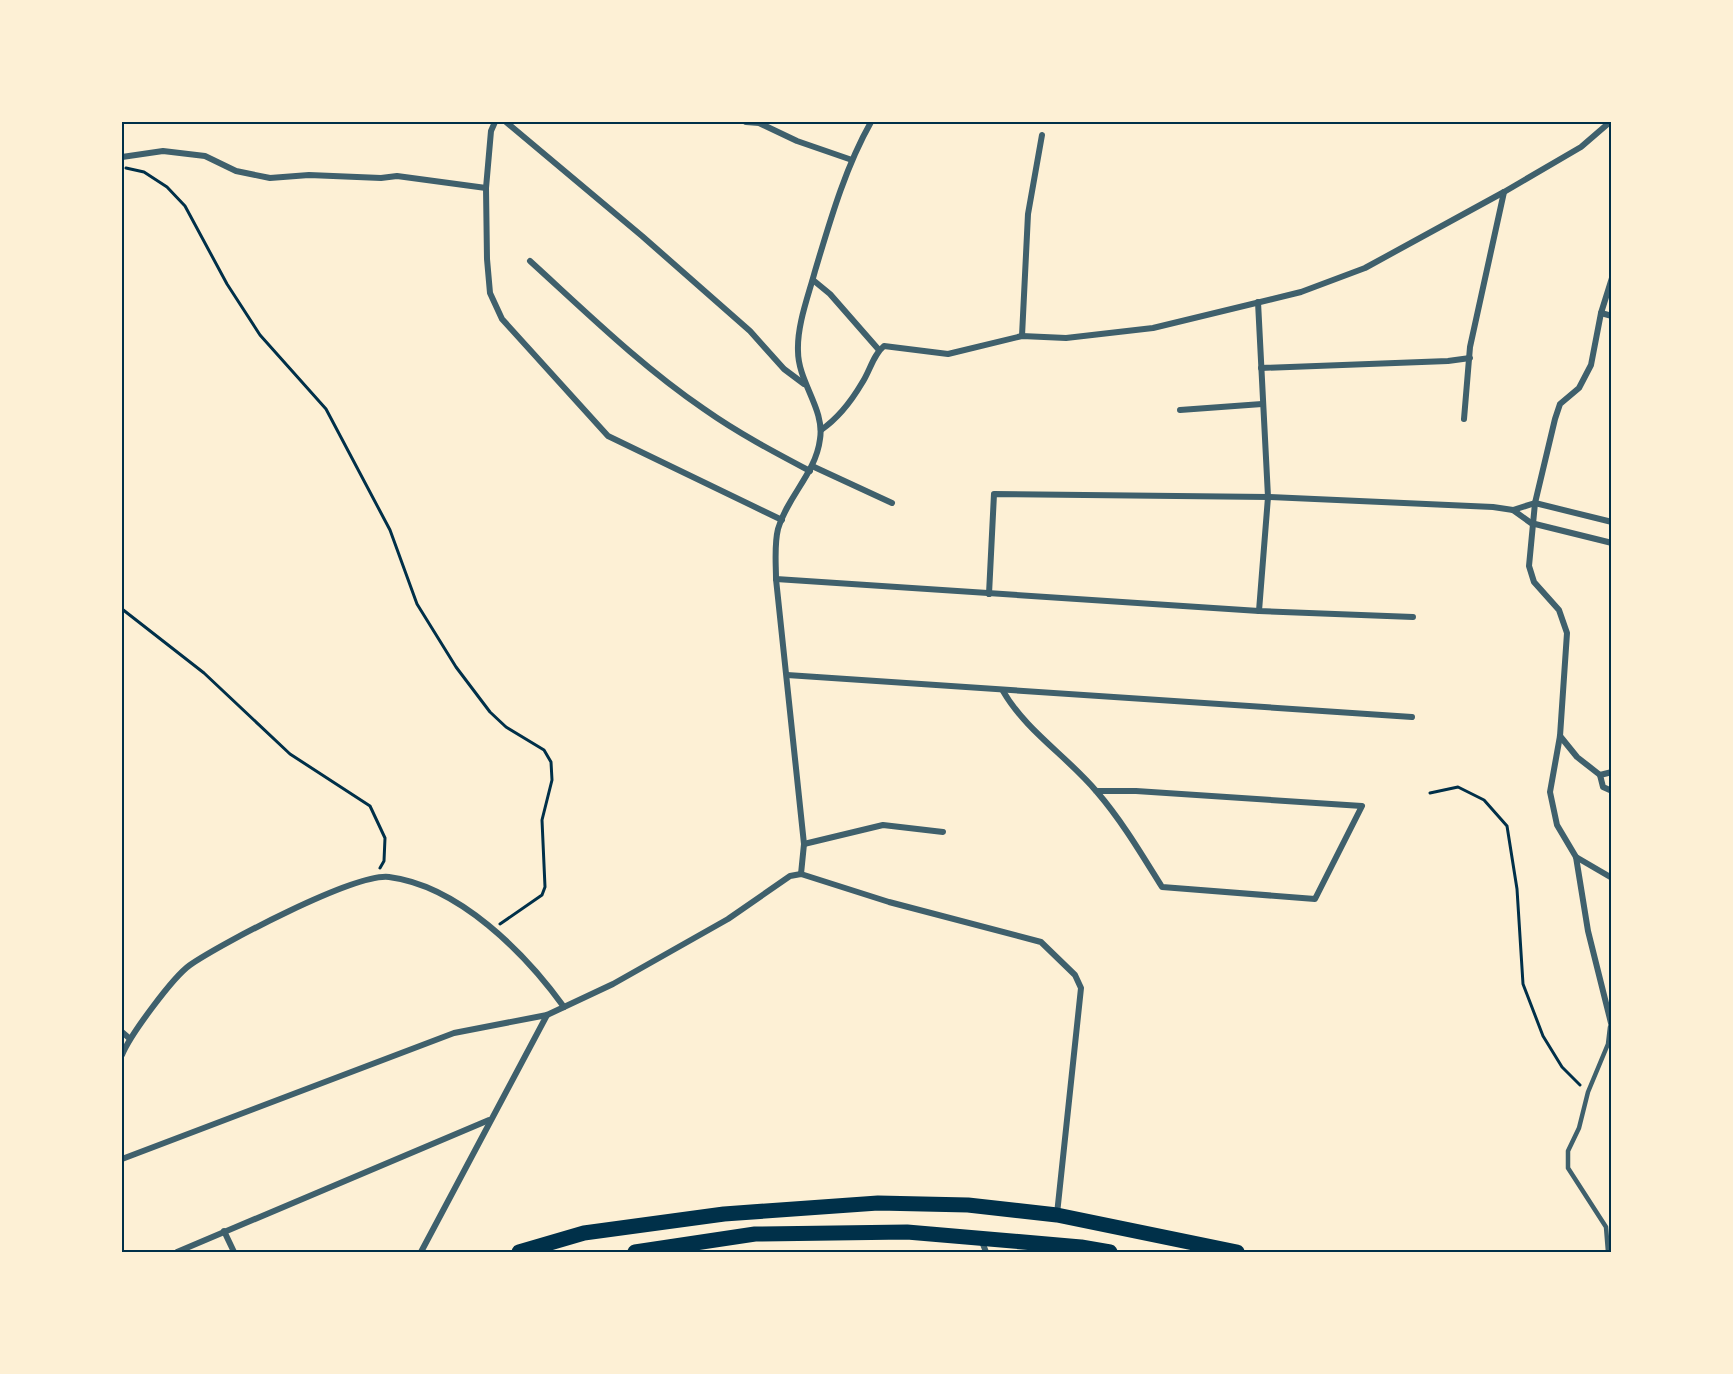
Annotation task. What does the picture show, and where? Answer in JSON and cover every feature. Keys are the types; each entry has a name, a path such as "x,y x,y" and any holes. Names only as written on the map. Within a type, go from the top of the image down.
{"main road":[{"path":"519,1252 584,1233 724,1214 867,1204 968,1205 1057,1215 1238,1252"},
{"path":"635,1252 755,1234 907,1232 983,1245 1110,1252"}],"street":[{"path":"495,122 491,130 486,188 490,292 502,319 608,436 782,520"},
{"path":"506,122 750,331 784,369 804,384"},
{"path":"746,122 759,123 797,141 852,160"},
{"path":"801,874 804,844 776,579 776,544 782,520 811,468 821,430 821,423 804,384 798,350 802,319 829,226 852,160 870,124 861,122"},
{"path":"813,280 830,294 882,348 948,354 1022,336 1066,338 1153,328 1301,292 1365,268 1581,147 1610,122"},
{"path":"1022,336 1028,214 1042,135"},
{"path":"122,157 164,151 205,156 236,171 270,178 309,175 381,178 397,176 486,188"},
{"path":"1464,419 1470,358 1504,192"},
{"path":"530,261 652,370 702,408 753,441 892,503"},
{"path":"1611,278 1601,313 1591,365 1579,388 1560,404 1555,419 1531,523 1529,566 1534,582 1559,610 1567,633 1560,736 1550,792 1557,825 1576,857 1588,931 1611,1027"},
{"path":"1258,302 1268,497 1259,611"},
{"path":"1601,313 1611,316"},
{"path":"821,430 833,422 862,384 882,348"},
{"path":"1261,368 1448,361 1470,358"},
{"path":"1180,410 1262,404"},
{"path":"989,594 994,494 1268,497 1493,507 1513,510 1535,503 1611,522"},
{"path":"1513,510 1531,523 1611,543"},
{"path":"776,579 1259,611 1413,617"},
{"path":"787,675 1412,717"},
{"path":"1003,691 1013,710 1096,791 1127,832 1162,887 1315,899 1362,806 1136,791 1096,791"},
{"path":"1560,736 1576,757 1600,775 1603,787 1611,791"},
{"path":"1600,775 1611,772"},
{"path":"804,844 883,825 943,832"},
{"path":"1576,857 1611,878"},
{"path":"122,1159 454,1033 547,1015 624,978 728,919 790,876 801,874 889,902 1041,942 1075,975 1081,987 1057,1215"},
{"path":"122,1055 129,1038 189,966 249,932 347,885 374,877 417,885 474,912 540,974 564,1007"},
{"path":"421,1252 489,1120 547,1015"},
{"path":"122,1032 129,1038"},
{"path":"177,1252 489,1120"},
{"path":"224,1231 234,1252"}],"lane":[{"path":"1608,1252 1606,1227 1568,1168 1568,1151 1579,1128 1588,1092 1608,1044 1611,1027"}],"path":[{"path":"122,167 144,172 167,187 185,206 227,284 260,334 326,409 390,530 417,603 456,667 490,712 506,728 544,750 551,762 552,780 542,820 545,887 542,895 491,929"},
{"path":"122,609 204,674 290,754 370,806 386,838 384,861 374,877"},
{"path":"1430,793 1458,787 1484,800 1507,825 1517,889 1523,984 1543,1036 1562,1067 1588,1092"}]}
